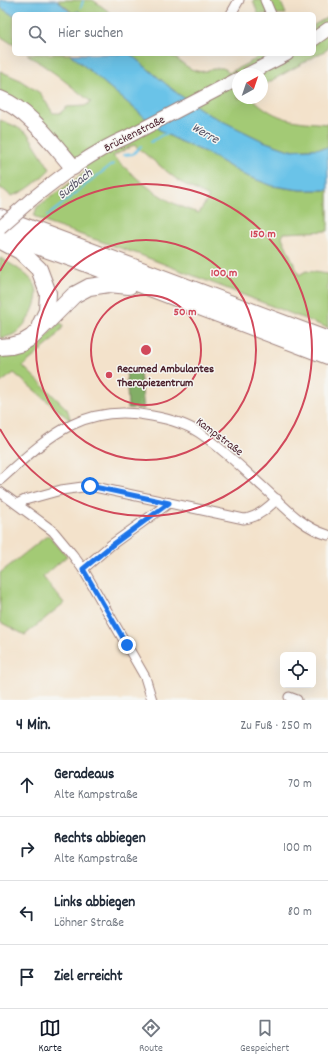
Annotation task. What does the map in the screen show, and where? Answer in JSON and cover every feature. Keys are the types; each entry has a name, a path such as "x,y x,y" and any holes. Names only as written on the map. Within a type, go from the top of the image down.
{"highway":[{"path":"0,99 16,107 33,122 73,167"},
{"path":"0,212 26,227"},
{"path":"0,218 328,340"},
{"path":"0,233 82,262 328,356"},
{"path":"0,240 20,251 39,269 48,293 47,311 43,321 32,337"},
{"path":"0,347 16,344 32,337 74,295 89,286 109,284 126,286 175,303 185,302"}],"main road":[{"path":"316,38 328,29"},
{"path":"260,68 283,56"},
{"name":"Brückenstraße","path":"0,227 32,199 73,167 110,144 127,137 232,82"}],"street":[{"path":"232,12 239,0"},
{"path":"265,0 270,12"},
{"name":"Kampstraße","path":"0,480 56,433 84,418 102,414 136,413 164,418 197,431 219,448 277,499 295,517 317,532 328,535"},
{"path":"16,504 25,500 62,490 90,486 244,519 251,518 268,508 277,499"},
{"path":"0,492 53,531 83,569 145,676 152,700"},
{"path":"83,569 169,503"}],"green space":[{"path":"57,0 93,0 109,12 79,11 72,12"},
{"path":"253,0 280,0 285,12 257,12"},
{"path":"0,7 12,15 12,44 0,36"},
{"path":"328,17 328,49 316,56 316,24"},
{"path":"30,56 72,56 161,131 179,141 205,152 244,175 273,186 300,190 328,190 328,231 284,233 282,237 299,275 306,271 328,274 328,328 138,254 49,224 34,216 37,207 87,171 60,140 0,93 0,71 18,79 40,93 53,113 60,113 67,107 85,106 91,102","holes":["134,145 180,182 209,197 199,213 175,204 152,190 113,156"]},
{"path":"132,56 171,56 193,70 206,71 223,68 229,73 232,71 232,104 259,104 270,112 287,119 328,124 328,148 289,150 263,141 208,114 178,94"},
{"path":"258,56 316,56 268,83 268,68 239,68 254,60"},
{"path":"0,120 15,126 28,134 50,169 27,189 11,196 0,188"},
{"path":"0,258 29,277 35,285 37,291 35,305 24,325 14,334 2,338 0,337"},
{"path":"59,323 61,323 63,327 51,342 23,366 67,409 71,421 14,373 0,383 0,356 19,355 26,352 40,343"},
{"path":"126,368 140,372 144,409 128,408"},
{"path":"48,535 67,556 43,577 64,603 25,635 0,622 0,573"}],"water":[{"path":"0,0 57,0 70,12 12,12 12,15 0,7"},
{"name":"Werre","path":"72,56 132,56 178,94 208,114 263,141 289,150 328,148 328,190 300,190 273,186 244,175 205,152 179,141 161,131"}],"waterway":[{"path":"81,7 83,1"},
{"name":"Sudbach","path":"151,142 162,135 169,133"},
{"name":"Sudbach","path":"124,155 133,154 141,146"},
{"name":"Sudbach","path":"47,216 113,164"}],"place":[{"name":"Recumed Ambulantes Therapiezentrum","path":"109,375"}],"route":[{"path":"90,486 169,503 83,569 127,645"}]}
